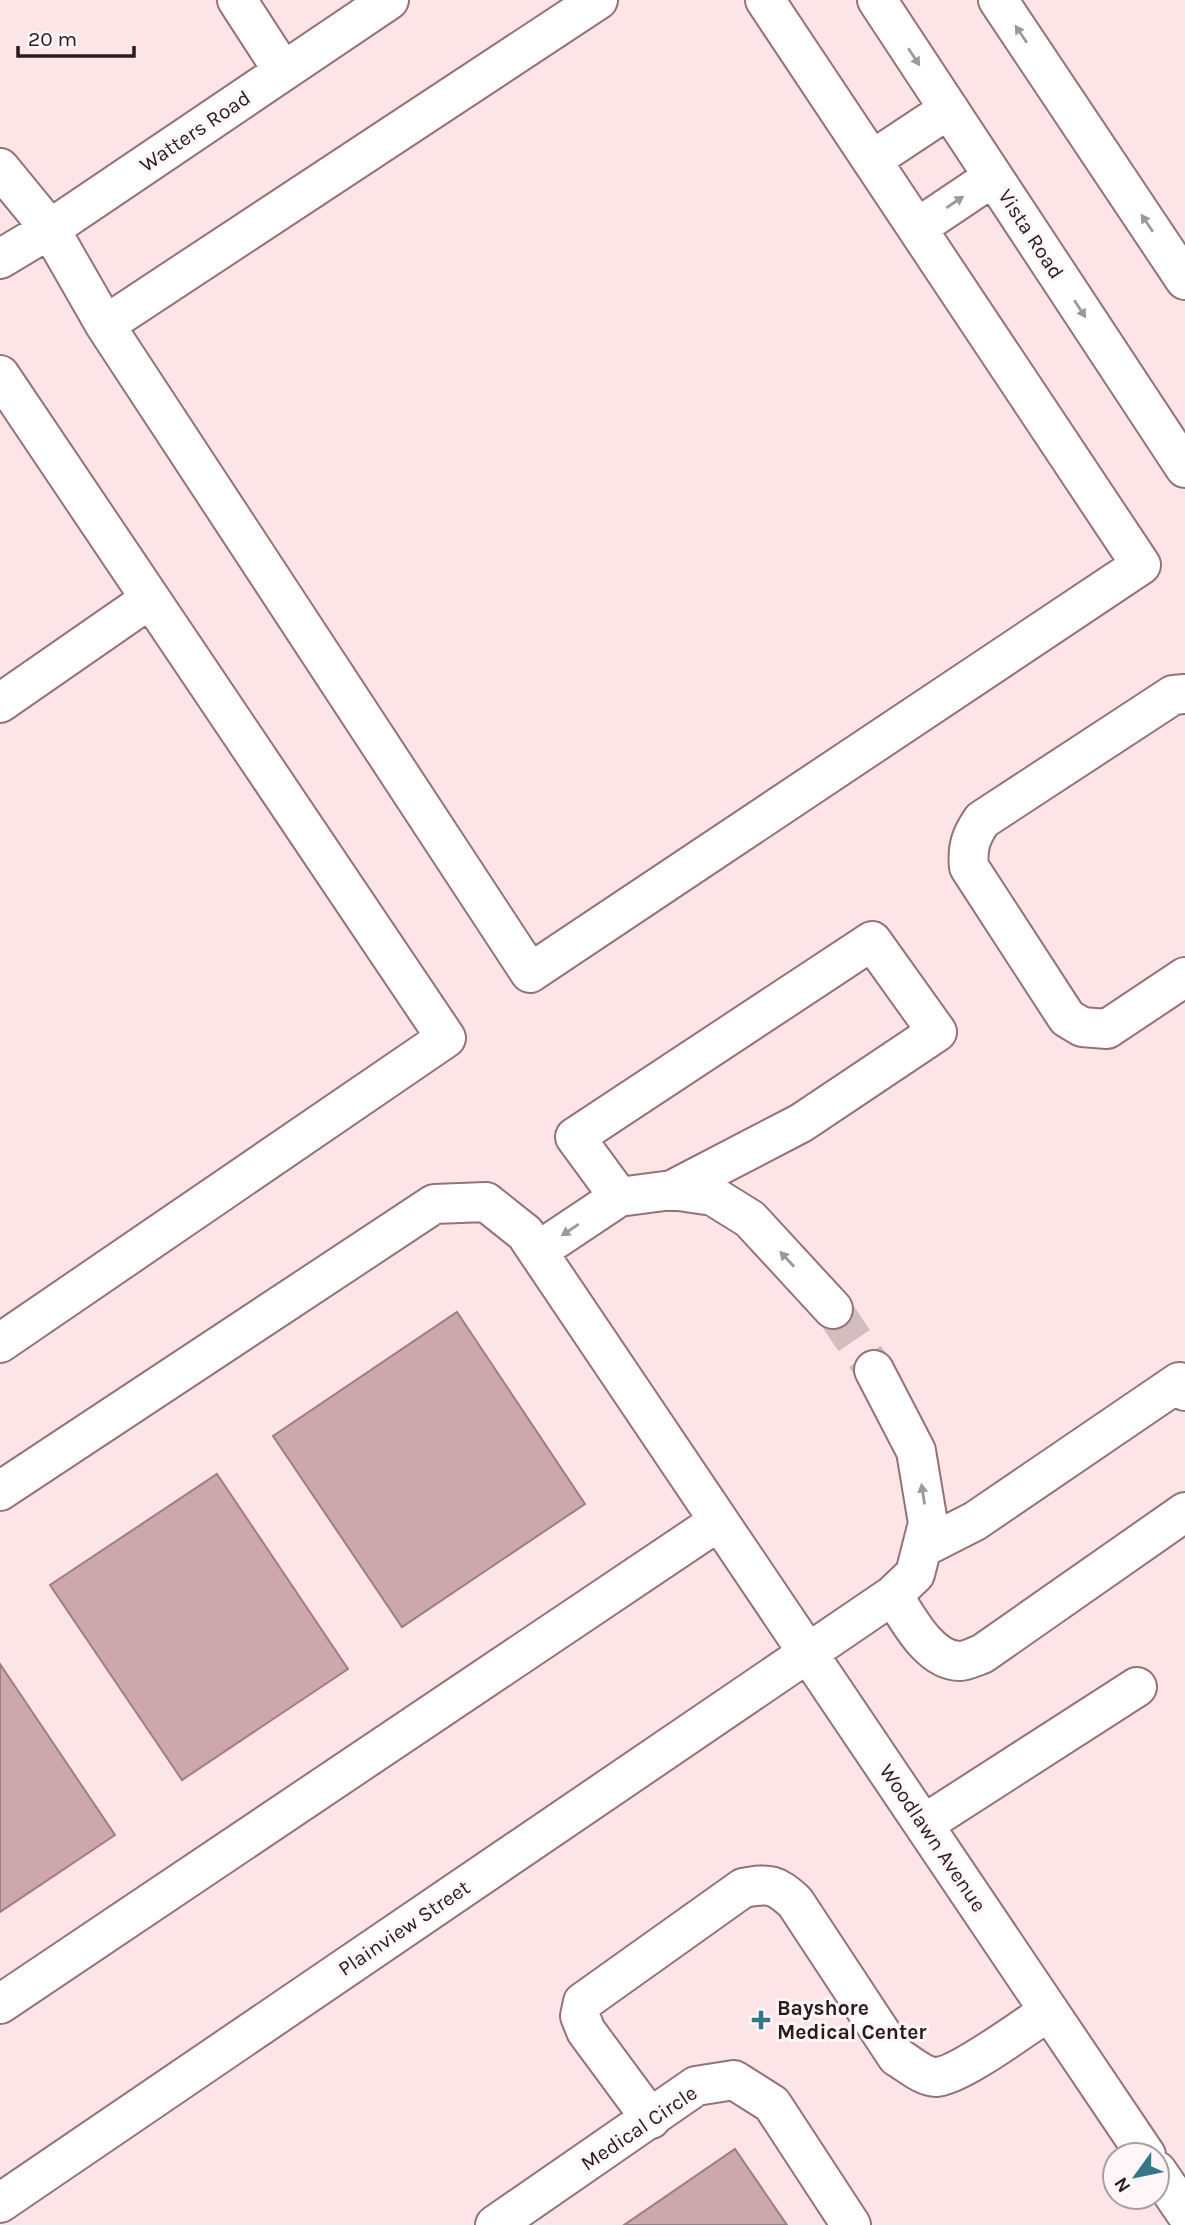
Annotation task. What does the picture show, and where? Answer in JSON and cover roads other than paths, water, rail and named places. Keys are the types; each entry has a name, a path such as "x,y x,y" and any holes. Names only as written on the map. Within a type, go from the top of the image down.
{"street":[{"path":"237,0 283,71"},
{"name":"Watters Road","path":"0,259 50,229 389,0"},
{"path":"105,325 598,0"},
{"path":"0,169 50,229 105,325 530,973 1141,565 765,0"},
{"name":"Vista Road","path":"877,0 1185,468"},
{"path":"998,0 1185,280"},
{"path":"872,160 949,109"},
{"path":"917,228 993,177"},
{"path":"0,375 446,1038 0,1343"},
{"path":"0,703 150,599"},
{"path":"1185,694 1174,695 982,820 971,836 967,850 969,867 1067,1018 1082,1027 1107,1029 1185,977"},
{"path":"619,1197 575,1137 872,941 937,1031 801,1123 672,1190"},
{"path":"538,1251 619,1197 672,1190 713,1196 750,1219 833,1309"},
{"name":"Woodlawn Avenue","path":"0,1491 434,1204 486,1202 525,1233 538,1251 1137,2141"},
{"name":"Plainview Street","path":"0,2203 893,1595 915,1574 928,1523 916,1451 874,1370"},
{"path":"922,1548 975,1521 1179,1382 1185,1391"},
{"path":"893,1595 918,1633 940,1653 960,1661 982,1654 1185,1512"},
{"path":"0,2004 719,1521"},
{"path":"924,1824 1137,1687"},
{"path":"651,2119 586,2031 580,2016 583,2002 743,1888 763,1884 778,1887 795,1902 897,2057 926,2074 935,2077 956,2071 1049,2011"},
{"name":"Medical Circle","path":"495,2225 696,2087 734,2080 772,2104 851,2225"},
{"path":"1171,2190 1184,2208"}],"tunnel":[{"path":"833,1309 874,1370"}],"place":[{"name":"Bayshore Medical Center","path":"761,2020"}]}
